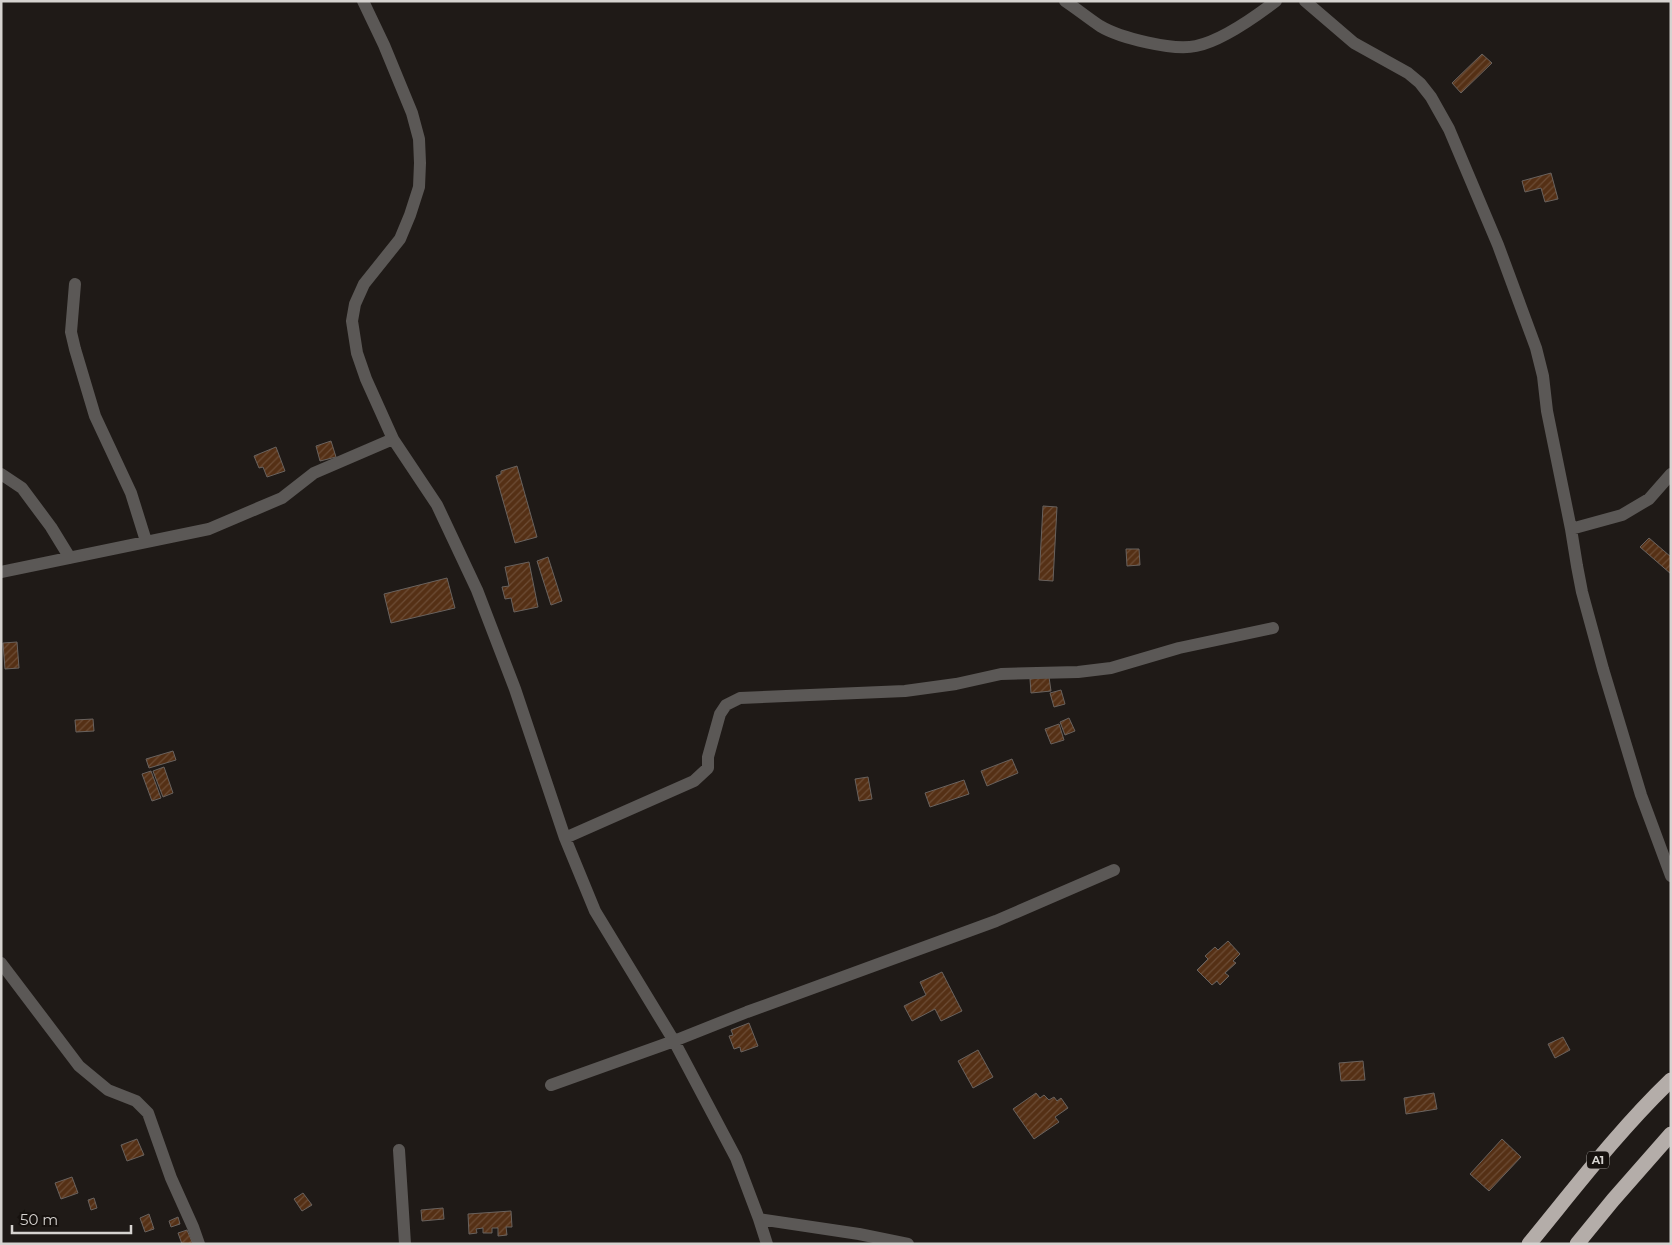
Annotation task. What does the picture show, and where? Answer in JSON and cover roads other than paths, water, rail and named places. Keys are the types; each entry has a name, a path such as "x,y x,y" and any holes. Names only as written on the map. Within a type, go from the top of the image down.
{"highway":[{"name":"A1","path":"1529,1244 1589,1171 1657,1093 1671,1080"},
{"path":"1577,1244 1613,1200 1670,1137"}],"street":[{"path":"364,1 412,113 419,139 420,163 419,187 400,239 364,284 355,304 352,321 357,353 366,379 393,439 437,505 477,590 515,689 564,838 595,910 674,1041 736,1158 767,1244"},
{"path":"1065,1 1101,27 1137,40 1175,47 1196,46 1224,35 1276,1"},
{"path":"1305,1 1354,43 1408,73 1420,83 1431,97 1449,129 1498,245 1536,348 1543,376 1547,411 1582,592 1603,669 1641,794 1671,876"},
{"path":"74,284 71,332 74,349 95,416 131,493 146,541"},
{"path":"1,572 209,529 282,498 314,473 393,439"},
{"path":"1,474 22,488 70,558"},
{"path":"1571,529 1622,514 1649,499 1671,474"},
{"path":"564,838 694,781 701,776 708,768 708,757 720,714 726,705 740,698 905,691 956,684 1001,674 1078,672 1111,668 1179,648 1273,628"},
{"path":"551,1085 674,1041 996,920 1114,870"},
{"path":"1,963 79,1066 108,1090 136,1101 148,1114 171,1178 199,1244"},
{"path":"399,1150 405,1244"},
{"path":"759,1219 859,1234 908,1244"}]}
